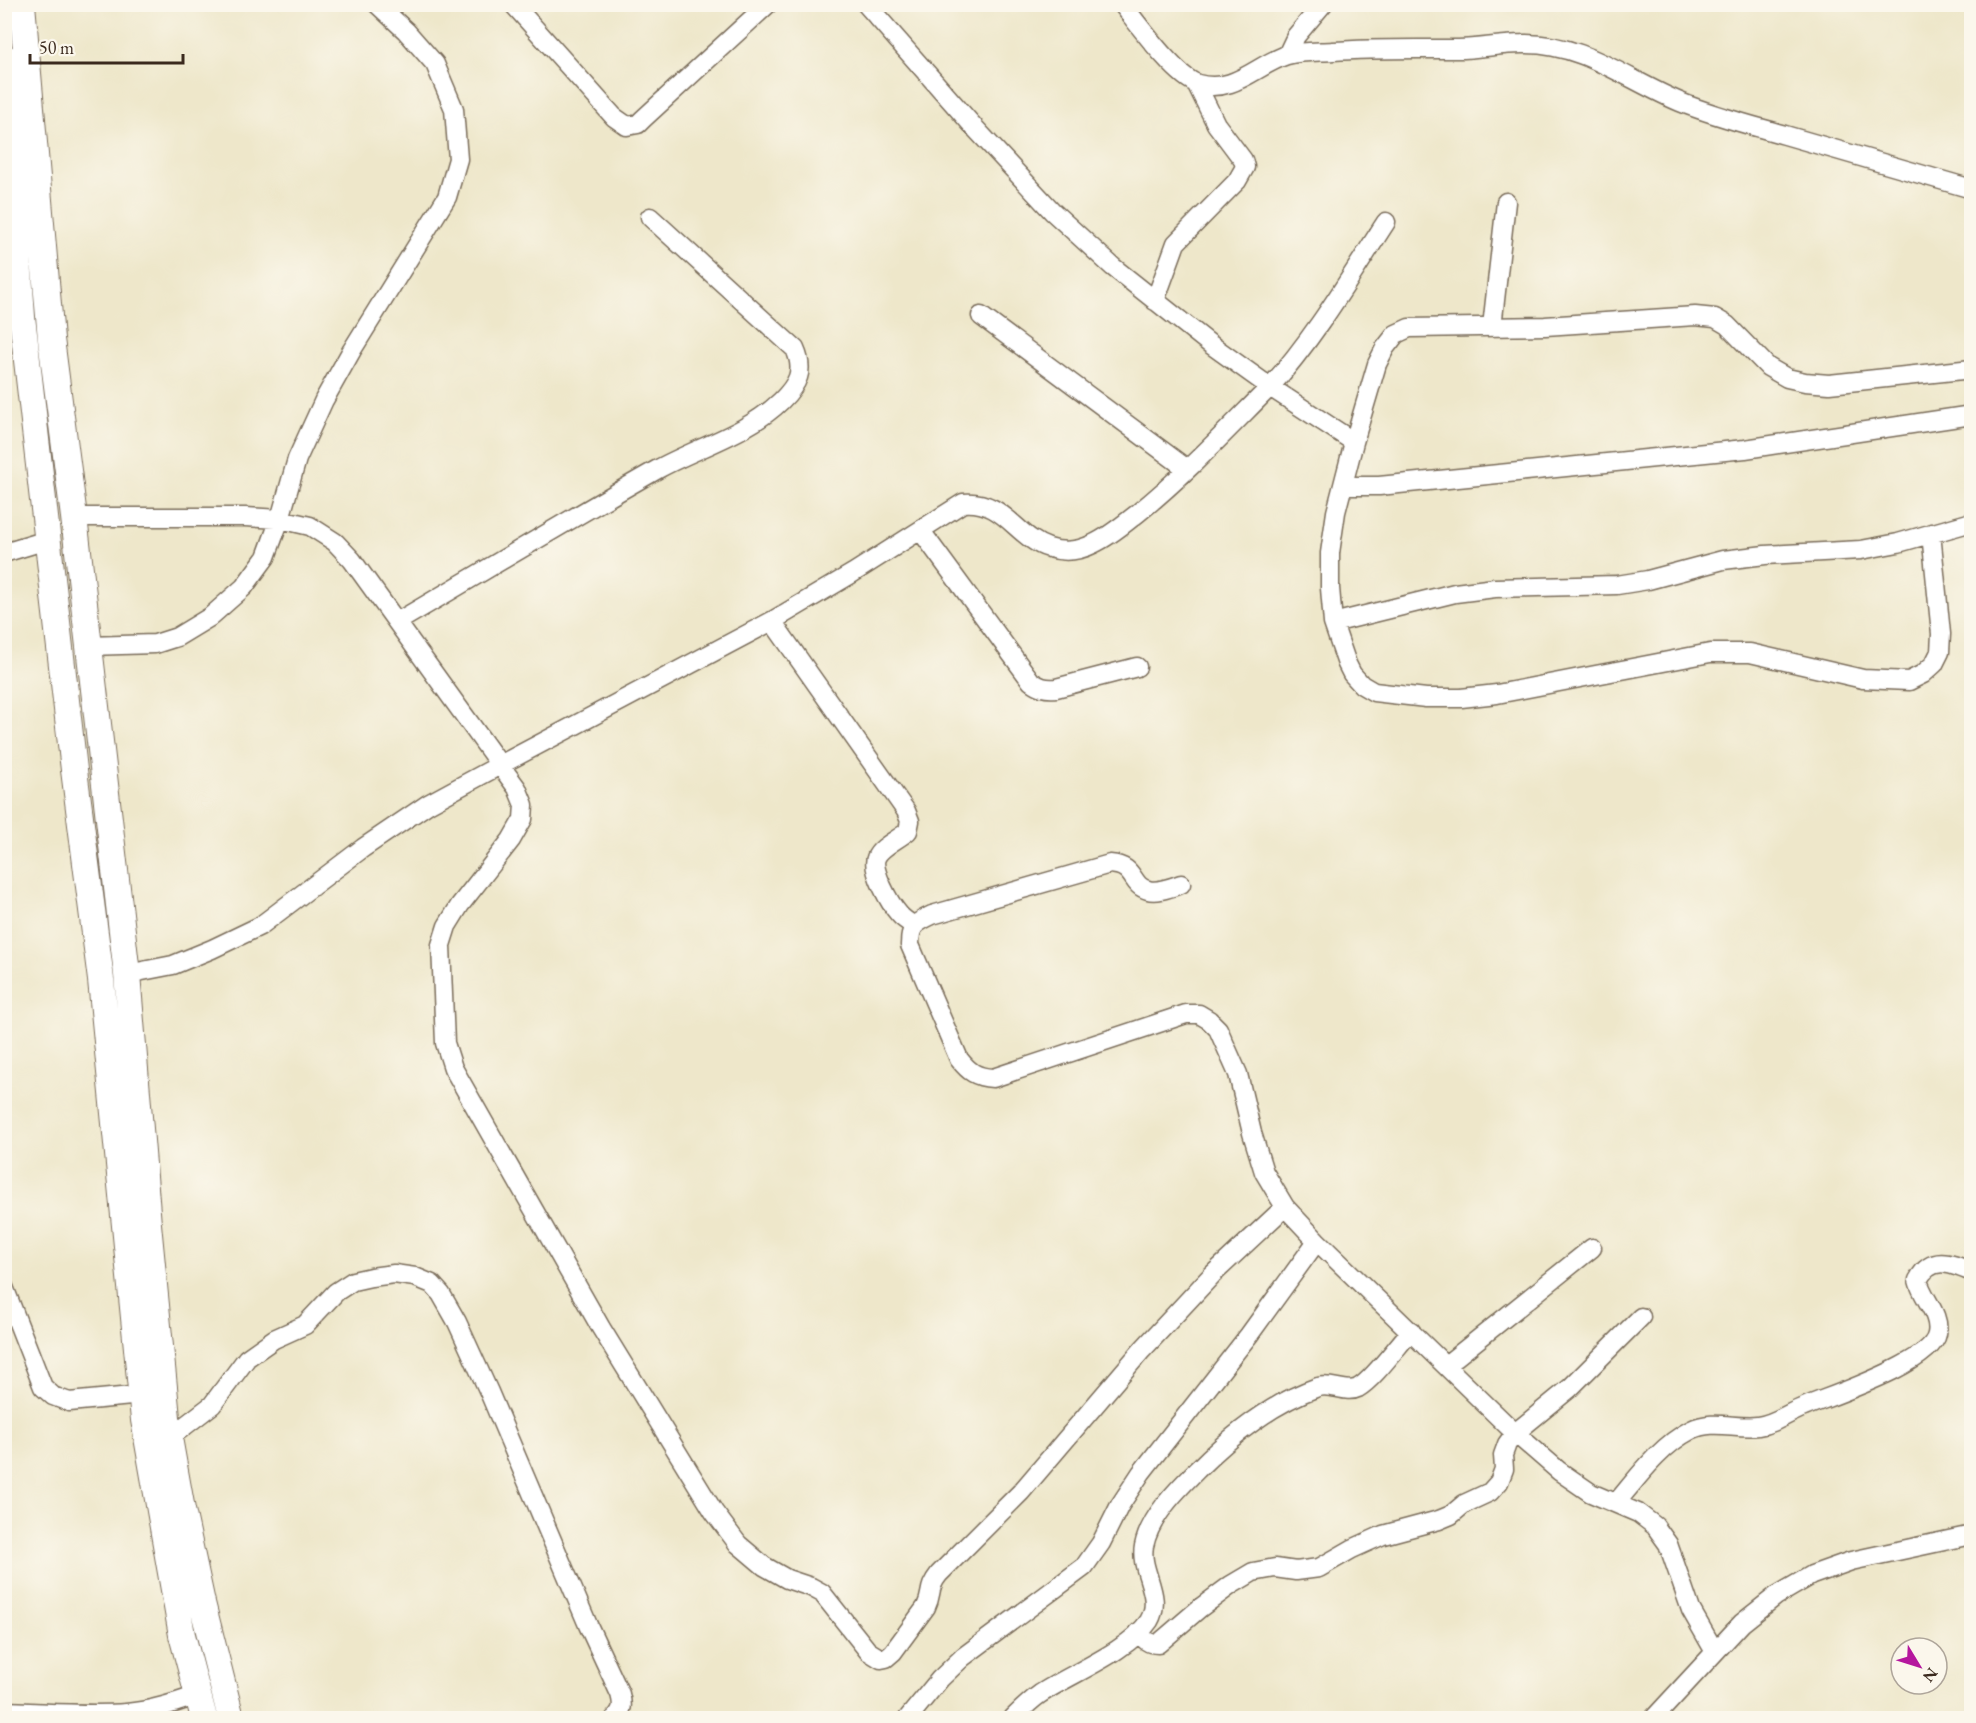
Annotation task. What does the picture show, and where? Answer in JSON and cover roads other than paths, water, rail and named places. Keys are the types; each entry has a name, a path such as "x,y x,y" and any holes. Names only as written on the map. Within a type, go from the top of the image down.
{"street":[{"path":"22,4 51,339 127,974 169,1438 202,1603 231,1719"},
{"path":"88,646 116,647 155,644 177,637 210,617 244,587 266,557 280,519 297,459 324,400 352,350 447,197 458,159 454,109 435,64 406,31 377,4"},
{"path":"521,7 614,117 627,126 638,124 644,119 768,4"},
{"path":"866,4 1053,212 1113,267 1270,387 1354,442"},
{"path":"1122,4 1166,57 1183,75 1196,83 1210,86 1226,85 1287,55 1360,49 1461,49 1523,44 1553,45 1602,62 1680,102 1971,189"},
{"path":"1287,55 1296,36 1323,4"},
{"path":"4,1711 88,1714 128,1713 164,1706 201,1707 180,1624 148,1451 101,980 22,317 5,71"},
{"path":"1155,301 1176,243 1237,181 1245,167 1243,160 1216,124 1196,83"},
{"path":"1492,327 1506,202"},
{"path":"397,622 660,468 753,423 781,400 794,384 801,372 801,361 795,349 650,217"},
{"path":"127,974 173,964 212,949 260,926 363,848 428,804 772,621 963,503 976,502 991,507 1047,548 1068,552 1094,544 1161,495 1270,387 1296,358 1320,324 1386,222"},
{"path":"981,316 1187,469"},
{"path":"1931,533 1941,634 1940,652 1934,664 1923,674 1909,681 1863,679 1749,653 1710,653 1497,694 1461,698 1426,698 1374,692 1362,685 1347,664 1333,623 1330,553 1336,512 1354,442 1377,364 1385,348 1396,334 1409,328 1545,326 1695,316 1715,318 1727,325 1768,367 1787,378 1804,382 1829,384 1971,369"},
{"path":"1343,486 1379,486 1745,449 1971,415"},
{"path":"74,517 244,517 280,519 310,526 335,542 352,560 517,788 524,805 523,819 511,840 460,905 447,926 441,945 445,1042 453,1068 601,1328 714,1512 738,1544 764,1566 787,1579 822,1593 874,1656 881,1659 886,1658 893,1652 926,1607 930,1588 939,1574 1021,1492 1142,1350 1204,1283 1285,1207"},
{"path":"1333,623 1455,593 1495,588 1617,585 1648,580 1723,560 1765,555 1860,550 1898,543 1971,522"},
{"path":"921,531 1030,681 1047,689 1056,688 1137,667"},
{"path":"4,553 47,540"},
{"path":"772,621 906,811 910,821 908,831 880,852 875,864 876,874 898,914 914,926"},
{"path":"1181,884 1149,891 1141,887 1130,870 1120,865 1110,864 932,915 914,926 910,934 910,945 955,1048 968,1070 979,1077 993,1078 1186,1014 1199,1014 1209,1020 1218,1029 1238,1074 1264,1172 1285,1207 1317,1241 1515,1433 1559,1471 1592,1493 1638,1513 1655,1526 1668,1544 1691,1610 1714,1652"},
{"path":"908,1719 940,1679 963,1657 1084,1567 1101,1543 1120,1505 1141,1473 1249,1335 1317,1241"},
{"path":"1446,1365 1592,1248"},
{"path":"1616,1503 1647,1467 1671,1444 1690,1431 1706,1424 1742,1427 1775,1422 1802,1408 1876,1379 1917,1356 1926,1350 1937,1337 1938,1323 1921,1292 1918,1280 1923,1270 1932,1264 1944,1263 1971,1272"},
{"path":"169,1438 212,1405 247,1358 274,1339 305,1325 336,1292 353,1281 371,1276 394,1274 415,1277 432,1284 441,1294 457,1322 620,1694 623,1704 615,1719"},
{"path":"4,1287 43,1387 53,1396 69,1402 142,1395"},
{"path":"1139,1632 1145,1641 1158,1644 1200,1608 1231,1585 1254,1572 1275,1568 1296,1570 1319,1568 1383,1535 1439,1521 1464,1504 1490,1492 1499,1482 1504,1469 1503,1455 1515,1433 1570,1388 1641,1317"},
{"path":"1013,1719 1037,1696 1119,1648 1139,1632 1149,1620 1154,1605 1153,1588 1144,1547 1149,1530 1162,1509 1197,1470 1232,1436 1270,1411 1325,1385 1348,1389 1361,1386 1411,1331"},
{"path":"1654,1719 1742,1623 1776,1596 1812,1575 1851,1561 1971,1535"}]}
